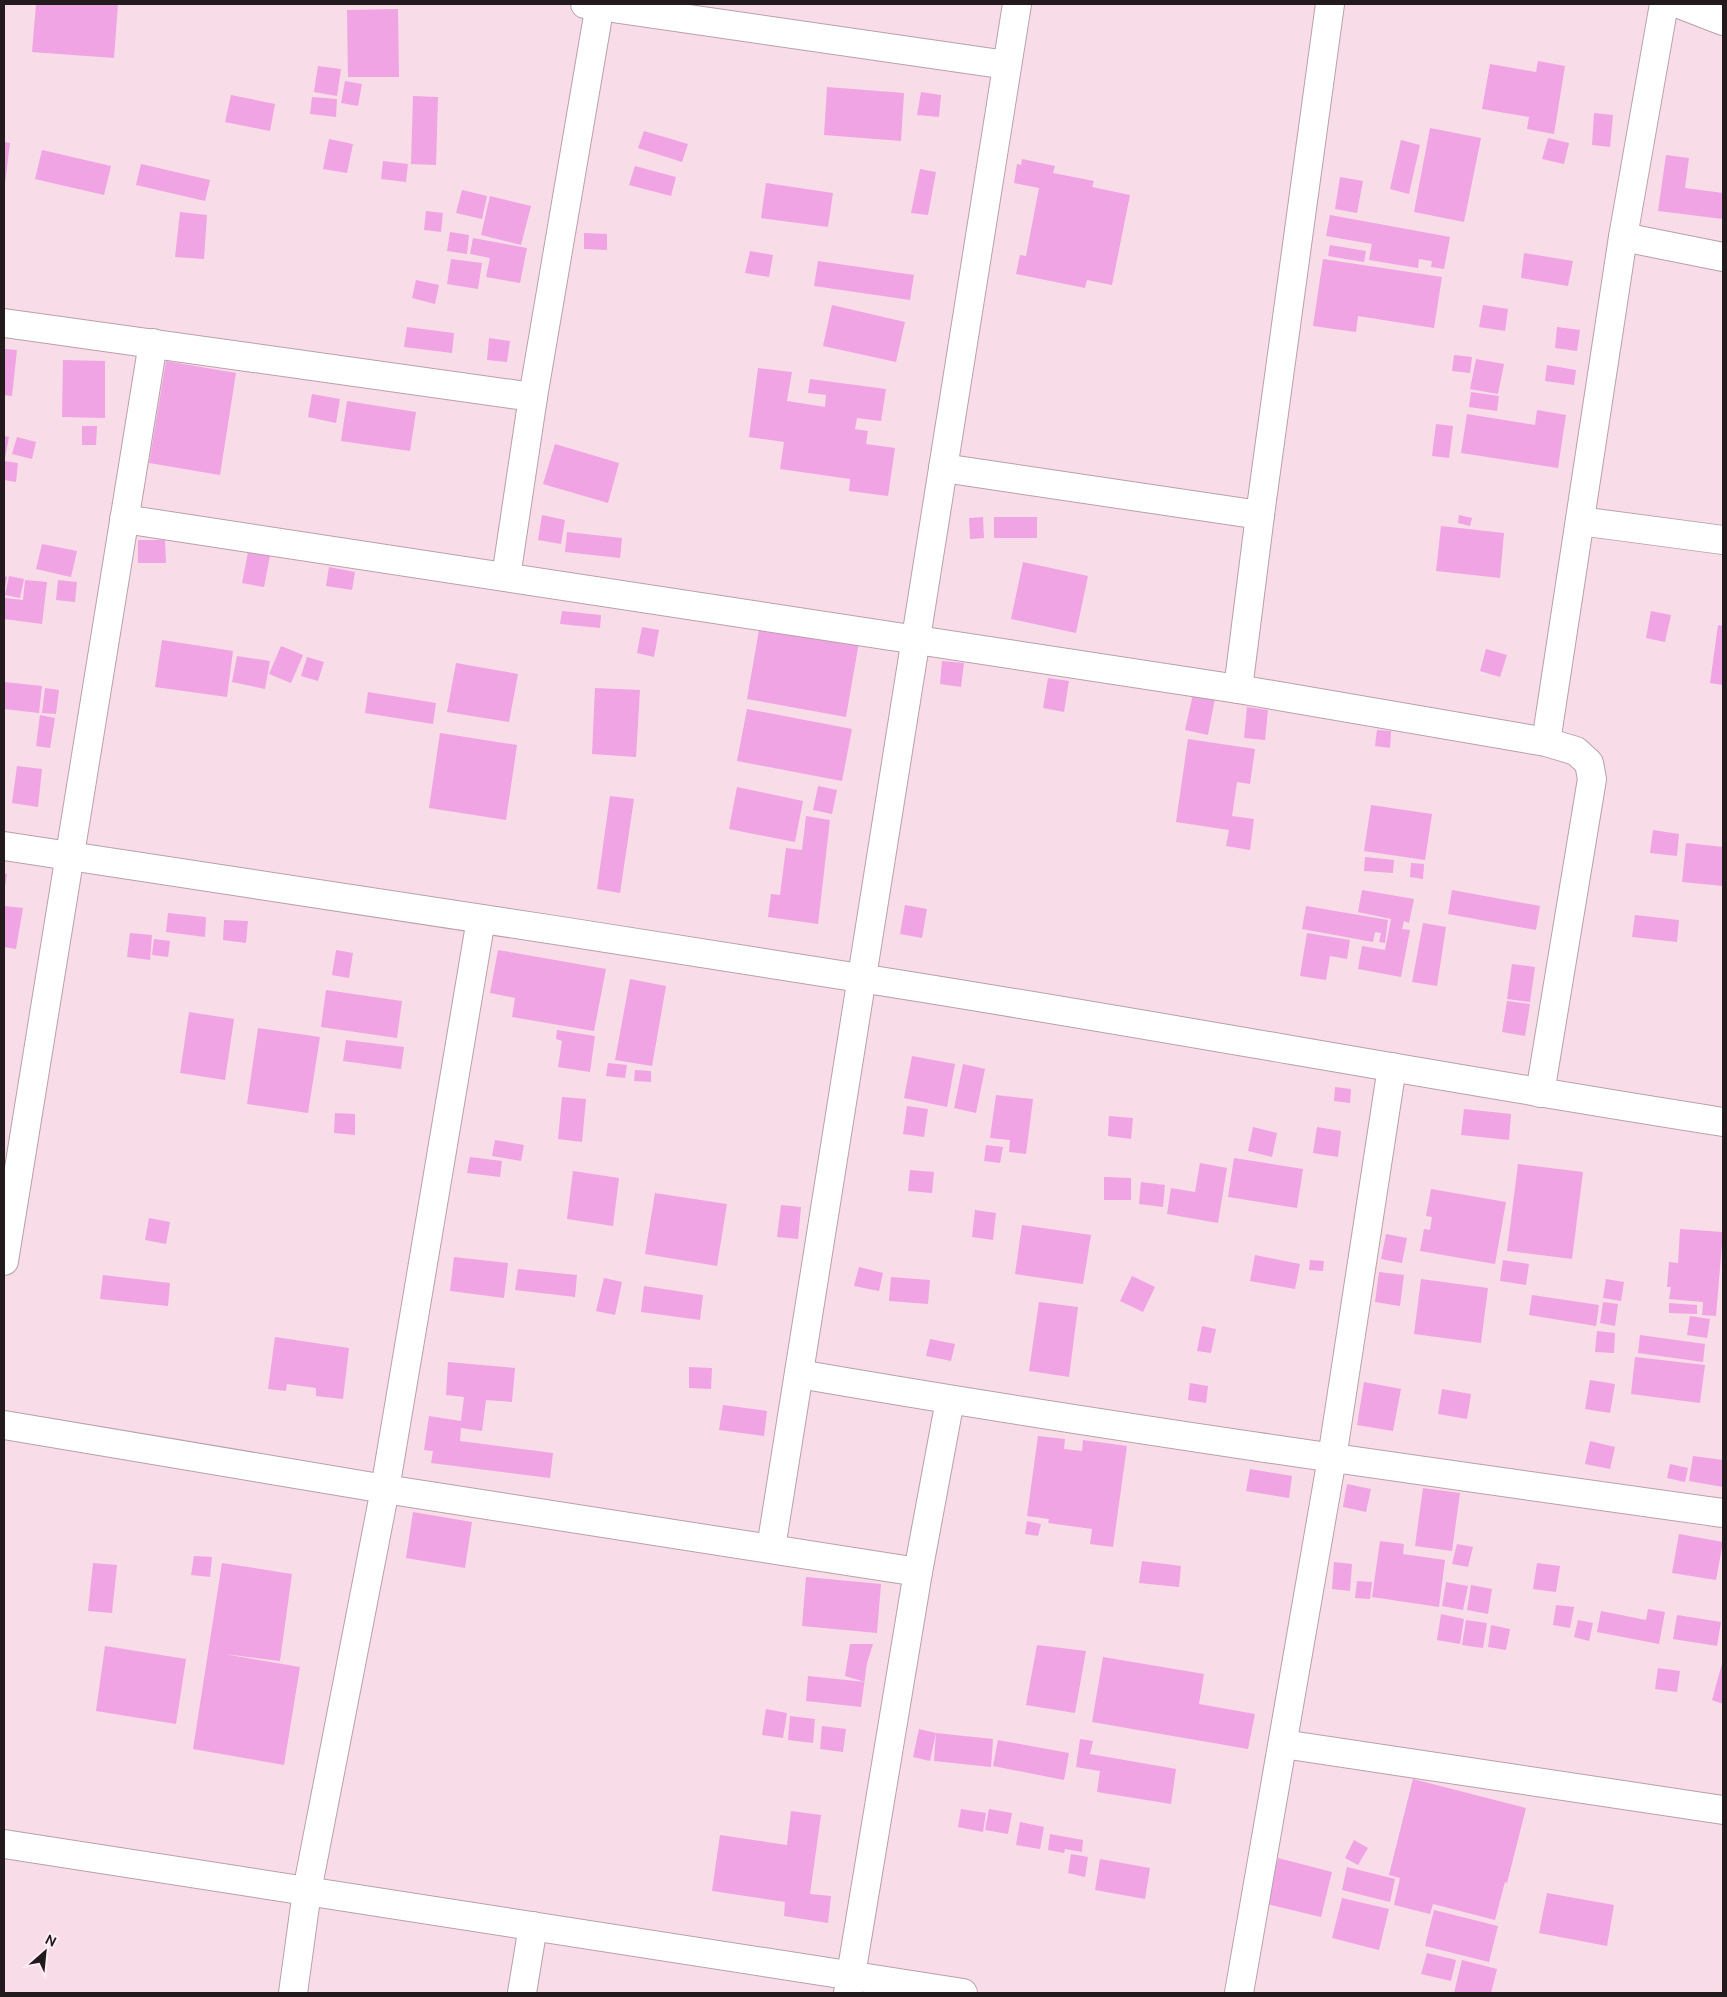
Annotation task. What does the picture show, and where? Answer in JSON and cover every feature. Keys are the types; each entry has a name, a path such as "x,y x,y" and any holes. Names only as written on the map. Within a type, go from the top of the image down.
{"street":[{"path":"506,577 595,4 1007,65"},
{"path":"771,1548 1017,4"},
{"path":"1238,689 1330,4"},
{"path":"1546,742 1623,237 1664,4"},
{"path":"1679,4 1723,21"},
{"path":"1623,237 1723,257"},
{"path":"4,324 533,397"},
{"path":"4,1261 10,1187 71,856 153,344"},
{"path":"943,468 1260,514"},
{"path":"124,520 1238,689 1546,742 1576,751 1589,763 1592,779 1540,1094"},
{"path":"1580,521 1723,540"},
{"path":"4,846 862,978 1392,1067 1540,1094 1723,1122"},
{"path":"293,1993 307,1891 385,1488 481,919"},
{"path":"1239,1993 1332,1458 1392,1067"},
{"path":"799,1374 950,1400 1332,1458 1723,1514"},
{"path":"849,1985 918,1572 950,1400"},
{"path":"4,1425 385,1488 918,1572"},
{"path":"1283,1744 1723,1810"},
{"path":"4,1844 533,1926 849,1985 962,1993"},
{"path":"522,1993 533,1926"}],"building":[{"path":"36,4 118,4 114,58 32,52"},
{"path":"398,9 399,77 348,77 347,10"},
{"path":"1538,61 1565,66 1554,134 1527,129 1529,117 1482,109 1490,64 1536,72"},
{"path":"318,66 341,69 337,96 314,92"},
{"path":"345,81 362,84 358,106 341,103"},
{"path":"827,87 904,93 901,141 824,135"},
{"path":"921,92 941,95 939,117 917,115"},
{"path":"231,95 275,104 270,131 225,122"},
{"path":"413,96 438,97 436,165 411,164"},
{"path":"312,97 337,99 336,117 310,114"},
{"path":"1594,113 1613,115 1610,147 1592,145"},
{"path":"1430,128 1481,138 1464,222 1414,212"},
{"path":"644,131 688,144 682,162 638,148"},
{"path":"1548,138 1569,143 1564,164 1542,159"},
{"path":"329,139 353,144 347,173 323,169"},
{"path":"1401,140 1420,145 1409,194 1390,189"},
{"path":"4,142 10,143 5,183 4,183"},
{"path":"42,150 111,166 104,195 35,179"},
{"path":"1666,155 1689,158 1685,188 1723,193 1723,219 1658,211"},
{"path":"1022,159 1055,166 1053,173 1094,181 1092,187 1130,195 1112,285 1087,280 1085,288 1016,274 1020,255 1026,256 1039,188 1014,183 1017,164 1021,165"},
{"path":"383,161 408,164 406,182 381,179"},
{"path":"141,164 210,180 205,201 136,185"},
{"path":"635,166 676,177 671,196 629,185"},
{"path":"920,169 936,172 928,215 911,213"},
{"path":"1340,177 1363,181 1357,213 1335,209"},
{"path":"766,183 833,193 828,227 761,218"},
{"path":"462,190 487,196 482,219 456,213"},
{"path":"490,196 531,206 521,245 481,235"},
{"path":"426,211 443,213 441,232 424,230"},
{"path":"180,212 207,215 204,259 175,257"},
{"path":"1330,215 1450,237 1444,269 1431,267 1432,261 1419,259 1418,268 1369,260 1372,244 1326,236"},
{"path":"450,232 469,235 467,254 447,251"},
{"path":"584,233 607,234 607,250 584,249"},
{"path":"473,238 527,248 520,283 486,277 490,258 470,254"},
{"path":"1330,245 1366,251 1364,262 1328,256"},
{"path":"750,251 773,255 769,277 745,273"},
{"path":"1524,253 1573,261 1568,286 1521,278"},
{"path":"451,259 482,263 478,289 447,284"},
{"path":"1323,259 1442,277 1434,328 1358,316 1356,332 1313,326"},
{"path":"818,261 914,275 910,300 814,286"},
{"path":"416,280 439,285 435,304 412,298"},
{"path":"832,305 905,322 896,362 823,346"},
{"path":"1483,305 1508,309 1505,331 1479,327"},
{"path":"407,327 454,333 452,353 404,347"},
{"path":"1557,327 1580,330 1577,351 1555,348"},
{"path":"489,338 510,341 507,362 487,360"},
{"path":"4,349 17,350 12,396 4,395"},
{"path":"1454,355 1472,357 1470,373 1452,371"},
{"path":"1476,359 1504,364 1498,394 1470,389"},
{"path":"63,360 105,361 105,418 62,417"},
{"path":"166,361 236,373 220,475 149,463"},
{"path":"1547,365 1576,370 1574,385 1545,381"},
{"path":"758,368 792,372 787,401 825,407 826,395 808,393 810,379 886,389 881,421 857,418 855,429 868,431 866,444 895,448 888,496 849,491 850,479 780,469 784,442 749,437"},
{"path":"1471,392 1499,396 1497,411 1469,407"},
{"path":"312,394 340,399 336,423 308,417"},
{"path":"347,401 416,412 410,451 341,441"},
{"path":"1537,410 1566,415 1558,468 1461,453 1467,414 1535,425"},
{"path":"1436,424 1453,426 1449,458 1432,456"},
{"path":"82,426 97,426 96,445 82,445"},
{"path":"4,436 9,437 5,458 4,458"},
{"path":"17,437 36,442 32,459 12,454"},
{"path":"555,444 619,463 608,503 543,484"},
{"path":"4,461 18,463 16,482 4,480"},
{"path":"542,515 565,520 561,544 538,540"},
{"path":"1459,515 1472,518 1470,526 1458,523"},
{"path":"983,517 984,538 970,539 969,518"},
{"path":"994,517 1037,517 1037,538 994,538"},
{"path":"1441,526 1504,533 1500,578 1436,571"},
{"path":"567,532 622,538 620,558 565,552"},
{"path":"138,540 165,540 166,563 138,563"},
{"path":"42,544 77,551 71,577 36,569"},
{"path":"248,552 270,556 264,587 242,583"},
{"path":"1023,562 1088,576 1076,633 1011,619"},
{"path":"329,567 355,572 352,590 326,586"},
{"path":"4,576 7,577 5,588 4,588"},
{"path":"9,576 24,579 20,598 5,595"},
{"path":"25,580 47,582 42,624 4,619 5,598 23,600"},
{"path":"58,580 77,582 75,602 56,600"},
{"path":"562,611 601,615 600,628 560,624"},
{"path":"1651,611 1671,615 1665,642 1646,638"},
{"path":"760,624 859,642 846,717 747,699"},
{"path":"1718,625 1723,626 1723,685 1710,683"},
{"path":"642,627 659,630 654,657 637,653"},
{"path":"162,640 233,651 227,697 155,687"},
{"path":"281,646 303,655 291,683 269,674"},
{"path":"1486,649 1507,655 1500,677 1480,671"},
{"path":"237,656 270,661 265,689 232,682"},
{"path":"307,657 324,662 318,681 301,676"},
{"path":"942,661 964,663 961,687 940,684"},
{"path":"456,663 518,674 509,722 447,712"},
{"path":"1048,678 1069,681 1064,712 1043,708"},
{"path":"4,682 42,686 39,713 4,709"},
{"path":"45,688 59,690 56,714 42,713"},
{"path":"595,688 640,690 636,757 592,754"},
{"path":"368,692 436,703 433,724 365,713"},
{"path":"1193,694 1215,698 1208,735 1185,730"},
{"path":"1247,707 1268,710 1265,740 1244,738"},
{"path":"747,709 852,729 842,781 737,761"},
{"path":"40,715 55,718 50,748 36,746"},
{"path":"1377,730 1391,731 1390,748 1375,746"},
{"path":"440,733 517,745 506,820 429,808"},
{"path":"1188,739 1255,749 1250,784 1237,782 1232,816 1254,819 1250,850 1226,846 1229,830 1176,822"},
{"path":"17,766 42,769 38,807 12,803"},
{"path":"818,786 837,790 832,814 813,810"},
{"path":"737,787 803,801 795,842 729,829"},
{"path":"610,796 634,799 620,893 597,889"},
{"path":"1371,805 1432,814 1425,860 1364,851"},
{"path":"806,816 830,820 818,924 768,917 771,894 780,895 786,848 802,850"},
{"path":"1653,830 1679,834 1677,856 1650,853"},
{"path":"1686,843 1723,847 1723,886 1682,882"},
{"path":"1365,857 1394,860 1393,873 1364,871"},
{"path":"1411,863 1424,864 1423,879 1410,877"},
{"path":"4,873 7,874 5,886 4,886"},
{"path":"1362,890 1414,899 1409,923 1404,921 1402,929 1410,930 1401,977 1358,969 1362,946 1385,950 1391,919 1358,912"},
{"path":"1452,890 1540,906 1536,930 1448,914"},
{"path":"905,905 927,909 922,938 900,934"},
{"path":"4,906 23,908 16,949 4,947"},
{"path":"1306,906 1388,920 1385,943 1379,942 1381,933 1375,932 1373,942 1302,929"},
{"path":"168,913 206,917 205,937 166,932"},
{"path":"1635,915 1679,920 1677,942 1632,937"},
{"path":"224,920 248,921 246,943 223,940"},
{"path":"1423,923 1446,927 1437,986 1412,982"},
{"path":"130,933 152,935 150,960 127,957"},
{"path":"1307,933 1350,940 1347,959 1330,956 1326,980 1300,976"},
{"path":"154,939 170,941 168,957 152,955"},
{"path":"336,950 353,953 349,978 332,975"},
{"path":"498,950 606,969 594,1031 512,1017 515,998 490,993"},
{"path":"1512,964 1535,967 1530,1002 1507,999"},
{"path":"630,979 666,986 652,1066 615,1060"},
{"path":"326,990 402,1001 397,1038 321,1027"},
{"path":"1507,1001 1530,1004 1525,1036 1502,1032"},
{"path":"189,1012 234,1019 225,1080 180,1073"},
{"path":"258,1028 320,1037 308,1113 247,1104"},
{"path":"557,1030 595,1036 590,1072 558,1067 562,1041 556,1039"},
{"path":"346,1040 404,1047 401,1069 343,1061"},
{"path":"912,1056 955,1064 947,1107 904,1098"},
{"path":"608,1063 627,1065 625,1078 606,1076"},
{"path":"963,1064 985,1069 976,1113 954,1108"},
{"path":"635,1070 651,1071 651,1082 634,1081"},
{"path":"1335,1087 1351,1089 1350,1103 1334,1101"},
{"path":"996,1095 1033,1099 1026,1154 1009,1152 1010,1140 990,1138"},
{"path":"562,1097 586,1099 582,1142 558,1139"},
{"path":"907,1106 928,1109 924,1137 903,1134"},
{"path":"1464,1109 1511,1114 1509,1140 1461,1135"},
{"path":"335,1113 355,1114 355,1135 334,1133"},
{"path":"1109,1116 1133,1118 1131,1139 1108,1136"},
{"path":"1253,1127 1277,1133 1272,1157 1248,1151"},
{"path":"1317,1127 1341,1131 1338,1157 1313,1153"},
{"path":"495,1140 524,1145 521,1161 492,1156"},
{"path":"986,1145 1003,1147 1000,1163 984,1161"},
{"path":"470,1157 502,1161 500,1177 467,1173"},
{"path":"1234,1158 1303,1169 1297,1208 1228,1197"},
{"path":"1200,1163 1227,1168 1218,1223 1167,1214 1171,1188 1195,1192"},
{"path":"1518,1164 1583,1172 1572,1259 1507,1251"},
{"path":"910,1170 934,1172 932,1193 908,1191"},
{"path":"573,1171 619,1178 613,1226 567,1219"},
{"path":"1104,1177 1131,1178 1131,1200 1104,1200"},
{"path":"1141,1182 1165,1185 1163,1207 1139,1204"},
{"path":"1431,1189 1506,1202 1495,1264 1420,1251 1424,1229 1430,1230 1432,1217 1426,1216"},
{"path":"655,1193 727,1204 717,1266 645,1254"},
{"path":"781,1205 801,1207 798,1239 777,1237"},
{"path":"975,1210 996,1213 993,1240 972,1237"},
{"path":"149,1218 170,1222 166,1244 145,1240"},
{"path":"1022,1225 1091,1235 1083,1284 1015,1274"},
{"path":"1680,1229 1723,1232 1716,1316 1702,1315 1703,1302 1669,1299 1671,1287 1667,1287 1669,1262 1678,1263"},
{"path":"1386,1234 1407,1238 1402,1263 1381,1259"},
{"path":"1255,1255 1300,1264 1295,1289 1250,1281"},
{"path":"454,1257 508,1263 504,1298 450,1291"},
{"path":"1310,1260 1324,1261 1323,1271 1309,1270"},
{"path":"1503,1260 1529,1264 1526,1285 1500,1281"},
{"path":"859,1267 883,1273 879,1291 854,1286"},
{"path":"518,1269 577,1275 575,1297 515,1290"},
{"path":"1379,1272 1404,1275 1400,1306 1375,1302"},
{"path":"103,1275 170,1283 168,1306 100,1299"},
{"path":"1132,1276 1155,1287 1143,1312 1120,1301"},
{"path":"891,1277 930,1280 928,1304 889,1301"},
{"path":"604,1278 622,1282 615,1315 596,1311"},
{"path":"1421,1279 1488,1288 1481,1343 1414,1334"},
{"path":"1606,1279 1624,1282 1621,1301 1603,1298"},
{"path":"644,1286 703,1295 700,1320 641,1312"},
{"path":"1532,1295 1599,1305 1596,1326 1529,1315"},
{"path":"1039,1302 1078,1307 1069,1377 1029,1371"},
{"path":"1603,1302 1618,1304 1615,1326 1600,1323"},
{"path":"1669,1303 1697,1305 1697,1314 1669,1313"},
{"path":"1690,1316 1710,1319 1707,1338 1687,1335"},
{"path":"1202,1326 1216,1329 1211,1353 1197,1351"},
{"path":"1597,1331 1615,1333 1614,1353 1595,1352"},
{"path":"1640,1335 1705,1344 1703,1362 1638,1353"},
{"path":"275,1337 349,1348 343,1399 316,1396 316,1388 287,1384 286,1391 268,1389"},
{"path":"930,1339 955,1344 951,1361 926,1356"},
{"path":"1635,1357 1705,1365 1700,1403 1631,1394"},
{"path":"448,1362 515,1368 512,1402 486,1400 482,1431 461,1428 460,1441 553,1453 550,1478 431,1463 433,1451 424,1450 429,1416 461,1421 464,1397 446,1395"},
{"path":"689,1367 712,1368 711,1389 689,1388"},
{"path":"1590,1380 1615,1384 1610,1413 1585,1409"},
{"path":"1364,1382 1401,1389 1393,1431 1357,1425"},
{"path":"1190,1383 1208,1386 1206,1403 1188,1400"},
{"path":"1442,1389 1471,1394 1467,1419 1438,1414"},
{"path":"723,1405 767,1411 764,1436 719,1430"},
{"path":"1038,1436 1065,1439 1064,1449 1082,1451 1083,1440 1127,1446 1113,1547 1090,1544 1092,1529 1048,1523 1049,1519 1027,1516"},
{"path":"1590,1441 1615,1447 1610,1469 1585,1464"},
{"path":"1693,1456 1723,1460 1723,1487 1689,1481"},
{"path":"1670,1464 1688,1468 1685,1482 1667,1478"},
{"path":"1250,1469 1292,1476 1289,1498 1246,1491"},
{"path":"1347,1484 1371,1489 1366,1512 1343,1507"},
{"path":"1423,1488 1460,1493 1452,1551 1415,1546"},
{"path":"413,1512 472,1522 465,1568 406,1558"},
{"path":"1027,1521 1041,1524 1038,1536 1025,1534"},
{"path":"1679,1534 1723,1542 1716,1580 1672,1573"},
{"path":"1380,1541 1404,1544 1403,1554 1445,1560 1439,1607 1372,1597"},
{"path":"1457,1544 1473,1547 1468,1567 1452,1564"},
{"path":"194,1556 212,1557 210,1577 191,1575"},
{"path":"1142,1561 1181,1566 1179,1587 1139,1583"},
{"path":"1334,1562 1352,1564 1350,1591 1332,1589"},
{"path":"93,1563 117,1565 112,1613 88,1611"},
{"path":"222,1563 292,1574 280,1661 224,1654 300,1667 284,1765 193,1749"},
{"path":"1537,1563 1560,1566 1556,1592 1533,1589"},
{"path":"806,1577 881,1584 877,1633 802,1626"},
{"path":"1357,1581 1372,1582 1370,1599 1355,1598"},
{"path":"1446,1582 1468,1586 1463,1610 1442,1606"},
{"path":"1471,1585 1492,1589 1488,1614 1467,1610"},
{"path":"1556,1605 1574,1607 1570,1628 1553,1625"},
{"path":"1648,1609 1665,1612 1659,1644 1597,1632 1601,1611 1646,1620"},
{"path":"1441,1614 1464,1619 1460,1644 1437,1640"},
{"path":"1677,1615 1721,1622 1717,1646 1673,1639"},
{"path":"1466,1620 1487,1623 1483,1648 1462,1645"},
{"path":"1578,1620 1593,1623 1589,1641 1574,1637"},
{"path":"1491,1625 1510,1629 1506,1650 1488,1647"},
{"path":"850,1644 873,1644 864,1682 845,1676"},
{"path":"1037,1645 1086,1651 1075,1713 1026,1705"},
{"path":"105,1646 186,1659 176,1724 96,1711"},
{"path":"1103,1657 1204,1674 1199,1704 1255,1714 1248,1749 1092,1722"},
{"path":"1723,1660 1723,1704 1712,1700"},
{"path":"1658,1668 1680,1671 1677,1692 1655,1689"},
{"path":"808,1676 864,1682 861,1707 806,1701"},
{"path":"766,1709 787,1713 783,1738 762,1735"},
{"path":"790,1716 815,1719 813,1743 788,1740"},
{"path":"822,1726 846,1729 843,1752 820,1749"},
{"path":"919,1729 936,1733 930,1761 913,1757"},
{"path":"936,1733 993,1739 991,1767 934,1761"},
{"path":"1080,1739 1093,1741 1090,1754 1176,1769 1171,1804 1097,1792 1100,1771 1076,1767"},
{"path":"998,1740 1069,1753 1064,1780 993,1766"},
{"path":"1413,1779 1526,1808 1507,1883 1505,1882 1495,1920 1433,1904 1430,1914 1394,1905 1400,1878 1389,1875"},
{"path":"961,1809 986,1813 983,1832 958,1827"},
{"path":"989,1809 1012,1813 1008,1834 985,1830"},
{"path":"791,1811 821,1815 810,1894 831,1896 828,1923 784,1916 785,1902 712,1891 720,1835 787,1845"},
{"path":"1020,1822 1044,1827 1040,1849 1016,1845"},
{"path":"1050,1834 1083,1840 1082,1852 1065,1849 1064,1853 1048,1850"},
{"path":"1354,1840 1368,1848 1358,1865 1345,1858"},
{"path":"1071,1854 1088,1857 1085,1877 1068,1873"},
{"path":"1278,1858 1332,1872 1321,1917 1267,1904"},
{"path":"1100,1859 1150,1868 1145,1899 1095,1890"},
{"path":"1347,1867 1395,1879 1390,1902 1342,1890"},
{"path":"1547,1893 1614,1905 1607,1946 1539,1933"},
{"path":"1342,1898 1389,1909 1379,1950 1332,1938"},
{"path":"1434,1910 1498,1926 1489,1962 1425,1946"},
{"path":"1427,1953 1456,1960 1451,1981 1421,1974"},
{"path":"1462,1960 1497,1969 1491,1993 1454,1993"}]}
